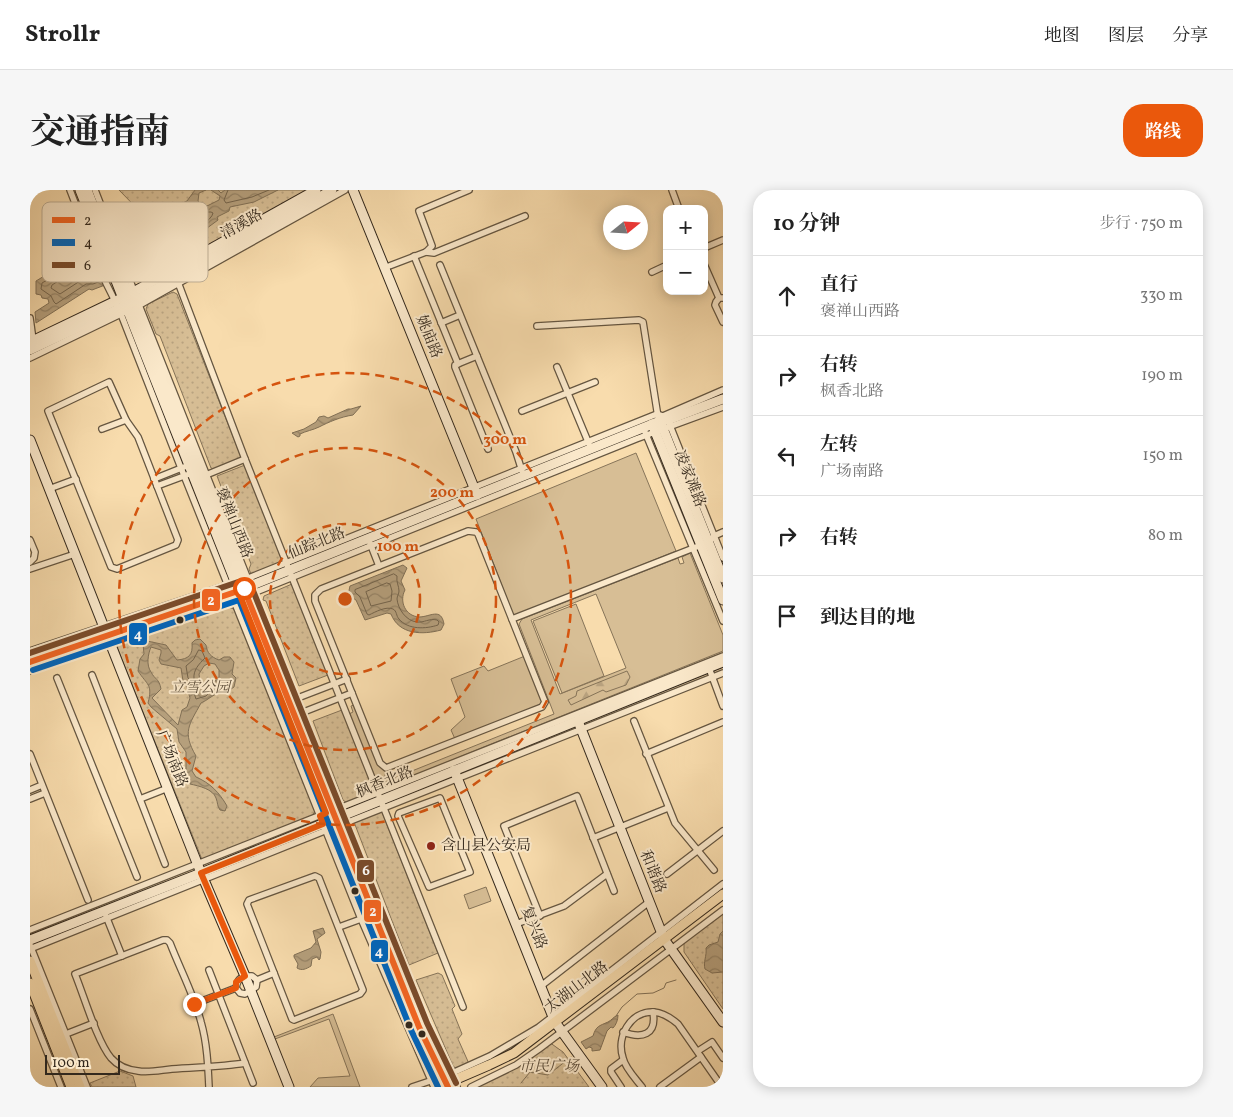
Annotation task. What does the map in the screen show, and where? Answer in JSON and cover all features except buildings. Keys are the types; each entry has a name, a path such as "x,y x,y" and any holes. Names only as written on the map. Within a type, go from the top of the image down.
{"main road":[{"name":"褒禅山西路","path":"80,190 85,202"},
{"name":"褒禅山西路","path":"87,190 91,202"},
{"name":"清溪路","path":"208,256 316,190"},
{"name":"清溪路","path":"208,260 249,232 332,190"},
{"name":"姚庙路","path":"353,190 475,491"},
{"name":"褒禅山西路","path":"119,282 186,471 241,590"},
{"name":"清溪路","path":"32,341 127,304 164,282"},
{"name":"清溪路","path":"30,350 175,282"},
{"name":"褒禅山西路","path":"127,304 332,820 419,1027 445,1083"},
{"name":"仙踪北路","path":"30,662 241,590 368,539 475,491 589,445 659,424 723,399"},
{"name":"凌家滩路","path":"659,424 704,543 723,600"},
{"name":"广场南路","path":"30,440 201,872 289,1087"},
{"name":"凌家滩路","path":"704,543 723,578"},
{"name":"枫香北路","path":"30,945 201,872 381,800 456,774 580,725 723,662"},
{"name":"和谐路","path":"580,725 666,941 723,1022"},
{"name":"复兴路","path":"456,774 557,1024 602,1087"},
{"name":"太湖山北路","path":"445,1083 514,1053 557,1024 666,941 723,894"},
{"name":"太湖山北路","path":"666,941 723,901"},
{"path":"30,961 55,1032 71,1087"},
{"path":"30,983 80,1087"}],"street":[{"path":"70,190 76,202"},
{"path":"208,264 345,190"},
{"path":"426,252 432,246 419,211 469,190"},
{"path":"672,190 678,205"},
{"path":"384,268 426,252 434,253 525,216"},
{"path":"708,246 723,240"},
{"path":"414,256 458,364"},
{"path":"440,265 522,472"},
{"path":"652,272 663,267"},
{"path":"708,272 721,298 715,305 723,322"},
{"path":"116,282 206,475 241,590 332,820"},
{"path":"121,282 127,304"},
{"path":"177,282 245,460 464,1007"},
{"path":"30,358 127,304"},
{"path":"442,323 460,315"},
{"path":"30,318 32,341"},
{"path":"537,326 639,320 643,322 659,424 704,543 723,621"},
{"path":"477,356 455,367 488,449"},
{"path":"557,367 589,445 723,407"},
{"path":"109,382 126,420 138,437 178,540 176,545 114,569 111,567 48,411 109,382"},
{"path":"522,411 595,382"},
{"path":"241,590 659,424 723,390"},
{"path":"102,429 126,420"},
{"path":"206,475 245,460"},
{"path":"154,478 186,471"},
{"path":"157,486 186,471"},
{"path":"49,489 76,479"},
{"path":"241,590 475,491"},
{"path":"468,531 476,532 512,619 545,699 542,707 386,768 380,763 315,601 315,595 321,589 468,531"},
{"path":"512,619 704,543 723,532"},
{"path":"368,539 379,566"},
{"path":"30,540 35,552 34,558 30,562"},
{"path":"704,543 723,558"},
{"path":"30,569 75,554"},
{"path":"241,590 301,713 361,919 445,1083 412,1087"},
{"path":"30,651 107,635"},
{"path":"30,671 107,635"},
{"path":"381,800 723,656"},
{"path":"709,668 723,706"},
{"path":"580,725 723,673"},
{"path":"92,675 165,864"},
{"path":"57,678 137,876"},
{"path":"295,700 346,679"},
{"path":"301,713 352,693"},
{"path":"634,721 675,822 714,870"},
{"path":"646,754 723,722"},
{"path":"30,754 88,900"},
{"path":"30,790 42,785"},
{"path":"140,799 168,788"},
{"path":"30,799 45,793"},
{"path":"540,916 504,826 576,796 614,892"},
{"path":"440,798 470,872 429,887 413,854 398,816 400,813 440,798"},
{"path":"593,838 668,808"},
{"path":"667,874 723,831"},
{"path":"404,857 413,854"},
{"path":"30,930 201,872"},
{"path":"516,924 564,906 607,874"},
{"path":"317,876 339,927 363,990 360,994 294,1020 247,904 249,900 317,876"},
{"path":"471,1087 516,1064 557,1024 666,941 723,884"},
{"path":"541,986 650,902"},
{"path":"666,941 723,910"},
{"path":"106,914 122,956"},
{"path":"339,927 361,919"},
{"path":"209,1087 208,1067 202,1028 170,943 167,940 75,974 104,1048 112,1060 123,1068 138,1072 208,1067 245,1064"},
{"path":"30,945 55,1032 61,1087"},
{"path":"209,970 253,1082"},
{"path":"256,980 274,973"},
{"path":"245,976 252,976 256,980 256,987 251,992 240,993 236,988 236,982 245,976"},
{"path":"194,1004 236,988"},
{"path":"30,1009 55,1032 87,1087"},
{"path":"623,1032 638,1037 646,1034 652,1029 653,1012"},
{"path":"642,1087 623,1060 621,1046 623,1032 636,1017 653,1012 669,1017 678,1024 722,1087"},
{"path":"55,1032 94,1022"},
{"path":"660,1087 712,1042 723,1058"},
{"path":"621,1087 610,1072 611,1069 623,1060"}],"green space":[{"path":"119,190 316,190 208,250 208,202 131,202"},
{"path":"173,292 177,294 241,457 214,469 211,468 160,336 156,334 146,309 148,304"},
{"path":"636,453 676,551 516,616 513,614 476,519"},
{"path":"245,465 283,563 255,575 251,574 249,569 251,564 217,476"},
{"path":"690,553 723,635 723,651 380,789 349,714 353,712 351,706 354,705 378,765 386,770 385,776 380,779 382,783 554,714 519,624 522,619 678,558 680,564 684,563 682,557","holes":["596,594 626,668 560,694 531,620"]},
{"path":"292,584 328,675 299,686 266,601 263,600 264,596"},
{"name":"立雪公园","path":"221,604 236,610 315,811 311,818 203,862 115,642"},
{"path":"576,604 604,676 562,693 533,621"},
{"path":"525,656 543,700 542,705 455,739 451,730 465,717 451,679 484,666 488,671"},
{"path":"627,671 630,677 626,685 606,692 603,690 571,705 568,700 576,696 577,691"},
{"path":"342,710 375,793 347,803 343,800 313,721"},
{"path":"382,812 438,953 409,965 354,822"},
{"path":"486,887 491,901 469,909 464,895"},
{"path":"723,913 723,1009 684,952 684,943"},
{"path":"438,973 442,975 455,1006 452,1009 462,1034 458,1039 470,1066 490,1057 492,1060 462,1073 453,1066 416,980"},
{"path":"333,1014 360,1087 310,1087 318,1078 350,1076 329,1019 275,1039 274,1037"},
{"name":"市民广场","path":"549,1042 563,1052 589,1087 471,1087 493,1078"},
{"path":"120,1071 133,1076 136,1087 92,1087 90,1083"}],"water":[{"path":"195,190 206,190 199,193 199,202 185,202"},
{"path":"211,190 218,190 221,193 225,190 278,190 254,202 230,207 229,211 217,217 218,220 208,227 208,206 219,200 220,196"},
{"path":"42,277 42,282 111,282 92,290 89,289 36,323 35,312 49,303 48,299 36,294 36,281"},
{"path":"361,406 353,415 300,434 298,437 292,433 316,422 319,417 324,416 328,418 348,409"},
{"path":"403,565 407,568 401,581 405,590 403,594 404,607 414,616 438,614 443,619 444,624 441,630 427,633 412,632 400,626 391,614 387,613 365,620 356,600 348,595 350,586"},
{"path":"200,639 214,658 219,660 224,657 230,657 234,662 232,674 236,678 234,687 214,695 201,703 190,723 188,734 196,756 192,771 196,777 210,785 221,796 227,806 225,811 220,810 212,792 190,784 186,775 186,752 179,742 177,729 148,703 149,688 138,671 140,659 144,654 143,644 147,641 166,645 177,660 185,659 189,656 192,651 192,643","holes":["151,647 161,650 159,660 161,664 181,668 183,681 186,684 190,698 187,707 182,710 178,725 152,698 161,689 148,666 148,656","209,663 215,664 219,670 219,679 209,683 200,682 199,674 204,666"]},
{"path":"323,928 325,933 317,939 321,952 320,959 317,957 312,959 311,966 306,969 297,968 298,964 294,955 311,948 316,942 313,931"},
{"path":"723,931 723,972 712,973 705,969 706,948 718,942"},
{"path":"618,1015 613,1028 611,1027 607,1031 600,1050 592,1051 592,1048 589,1047 586,1049 581,1042 593,1036 598,1027"}],"waterway":[{"path":"616,1016 622,1007 637,994 653,993 664,988 666,983 676,980"},
{"path":"521,1083 530,1072 548,1075 571,1057"}],"transit line":[{"name":"6","path":"30,653 241,581 250,583 427,1023 456,1083"},
{"name":"2","path":"30,662 244,589 419,1027 448,1087"},
{"name":"4","path":"33,670 239,600 411,1030 438,1087"}],"place":[{"name":"含山县公安局","path":"431,846"}],"route":[{"path":"194,1004 236,988 236,982 245,976 201,873 323,824 320,816 326,813 241,598 247,596 244,588"}]}
